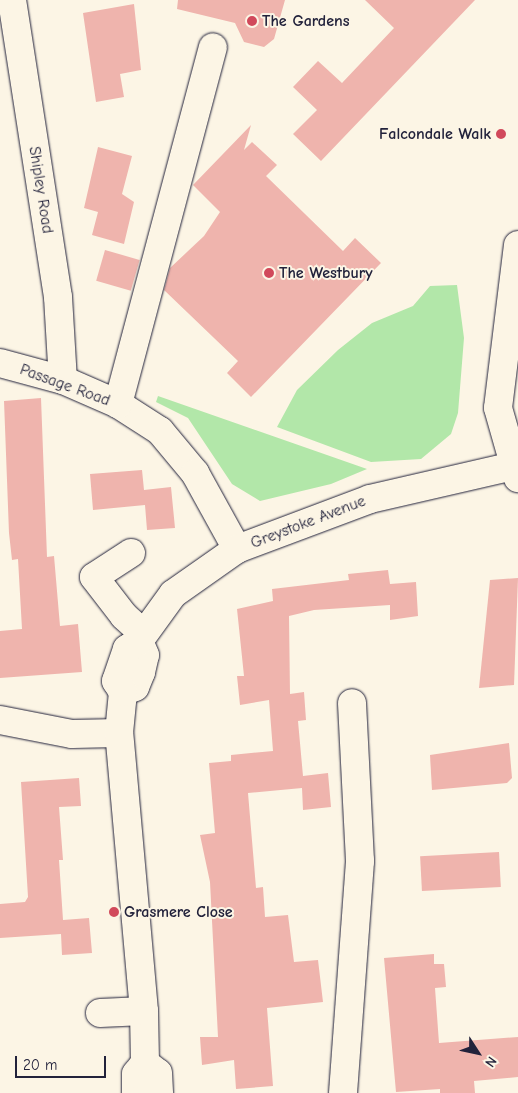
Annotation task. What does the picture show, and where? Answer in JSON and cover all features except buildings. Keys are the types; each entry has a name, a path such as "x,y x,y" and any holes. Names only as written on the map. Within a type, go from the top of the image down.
{"street":[{"name":"Shipley Road","path":"12,0 58,297 63,380"},
{"path":"118,404 213,48"},
{"path":"515,472 498,408 518,245"},
{"name":"Passage Road","path":"0,362 63,380 118,404 160,431 195,473 237,549"},
{"name":"Greystoke Avenue","path":"136,1093 136,1074 146,1063 144,1011 119,732 123,692 116,681 120,663 127,649 141,637 173,594 237,549 370,498 515,472"},
{"path":"132,554 94,577 141,637"},
{"path":"344,1093 360,861 352,703"},
{"path":"0,720 72,734 119,732"},
{"path":"100,1013 144,1011"},
{"path":"146,1063 158,1073 159,1093"}],"green space":[{"path":"457,285 464,338 458,413 451,434 421,459 371,462 277,427 297,390 338,350 372,323 413,306 430,286"},
{"path":"158,396 367,469 331,484 260,501 232,484 188,418 156,402"}],"place":[{"name":"The Gardens","path":"252,21"},
{"name":"Falcondale Walk","path":"501,134"},
{"name":"The Westbury","path":"269,273"},
{"name":"Grasmere Close","path":"114,912"}]}
